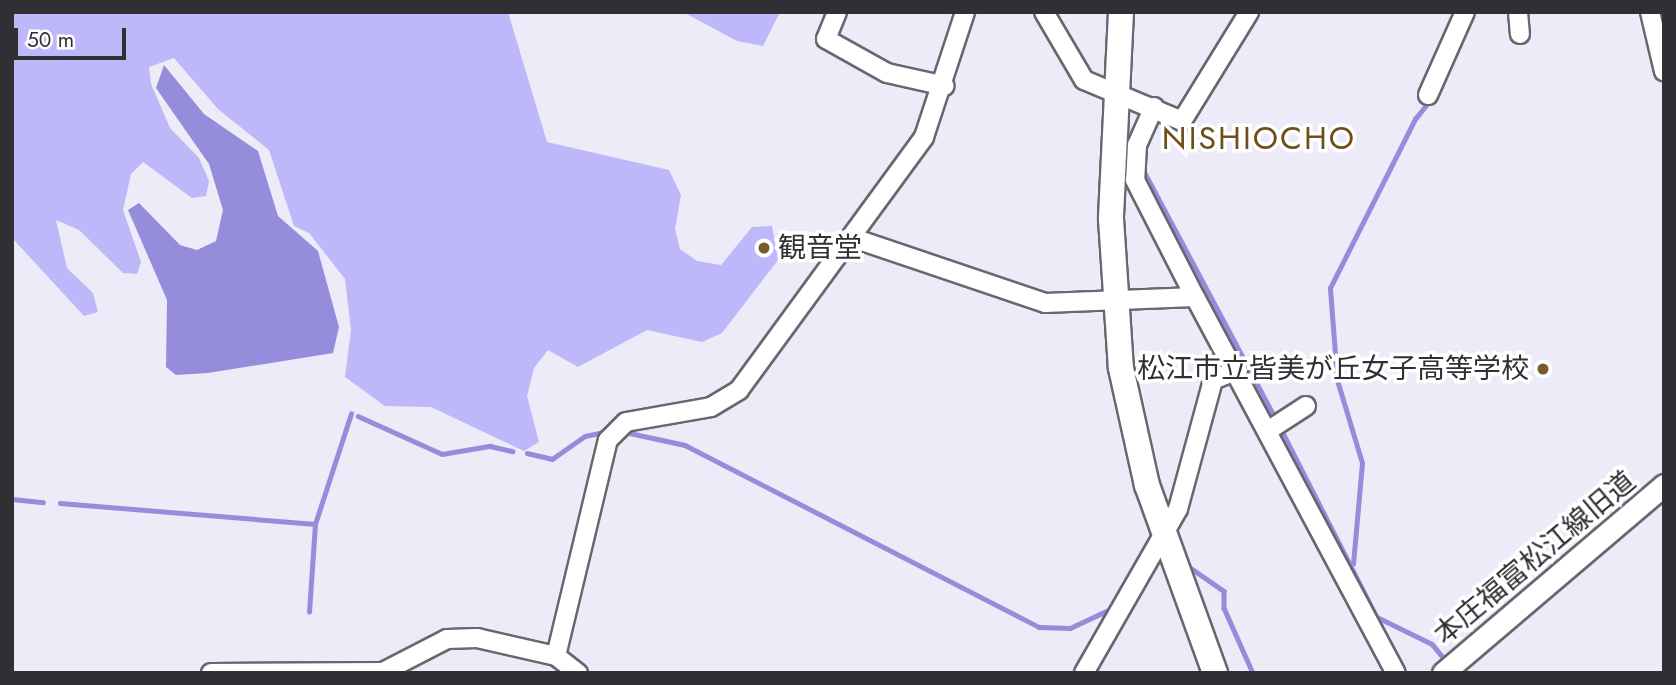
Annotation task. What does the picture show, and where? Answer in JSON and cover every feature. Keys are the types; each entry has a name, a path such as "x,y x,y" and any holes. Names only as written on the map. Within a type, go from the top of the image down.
{"main road":[{"path":"1121,12 1116,95 1114,302 1131,425 1163,538 1215,673"}],"street":[{"path":"837,12 826,39 887,73 945,86"},
{"path":"556,656 603,451 614,431 626,422 732,398 924,137 945,86 965,12"},
{"path":"1044,12 1084,80 1116,95 1189,118 1249,12"},
{"path":"1428,95 1465,12"},
{"path":"1518,12 1520,34"},
{"path":"1650,12 1664,71"},
{"path":"1154,107 1137,145 1135,180 1195,297 1275,427 1396,673"},
{"path":"853,237 1045,303 1195,297"},
{"path":"1084,673 1163,538 1191,474 1213,380 1238,370"},
{"path":"1275,427 1306,405"},
{"name":"本庄福富松江線旧道","path":"1443,673 1664,485"},
{"path":"211,673 383,672 447,639 477,638 556,656 578,673"}],"shaded area":[{"path":"12,12 508,12 547,142 669,170 681,195 675,229 680,249 697,261 721,265 752,227 772,226 778,260 722,333 702,342 647,330 578,367 548,350 534,368 527,396 539,442 524,451 431,407 385,406 345,377 351,330 345,279 309,233 294,226 269,150 218,109 174,58 149,67 151,84 170,128 199,158 209,181 206,196 192,198 143,162 131,174 123,210 141,262 137,274 123,273 79,230 56,220 67,268 93,293 98,312 84,316 14,240"},
{"path":"683,12 780,12 763,46 737,41"},
{"path":"164,65 204,114 258,151 278,216 318,251 339,327 333,353 208,373 176,375 166,367 167,300 128,210 139,203 180,245 197,250 216,241 223,210 209,164 156,88"}],"waterway":[{"path":"1353,564 1362,463 1337,380 1330,288 1415,119 1441,87"},
{"path":"1145,173 1276,419"},
{"path":"60,503 315,524 351,414"},
{"path":"358,416 442,454 490,446 512,451"},
{"path":"1280,427 1377,617 1432,644 1442,656"},
{"path":"527,453 552,459 585,436 604,432"},
{"path":"625,432 685,445 1039,627 1070,628 1106,611"},
{"path":"12,499 43,502"},
{"path":"309,612 315,524"},
{"path":"1188,566 1224,591 1224,608 1253,673"}],"place":[{"name":"観音堂","path":"764,248"},
{"name":"松江市立皆美が丘女子高等学校","path":"1543,369"}],"district":[{"name":"NISHIOCHO","path":"1259,138"}]}
